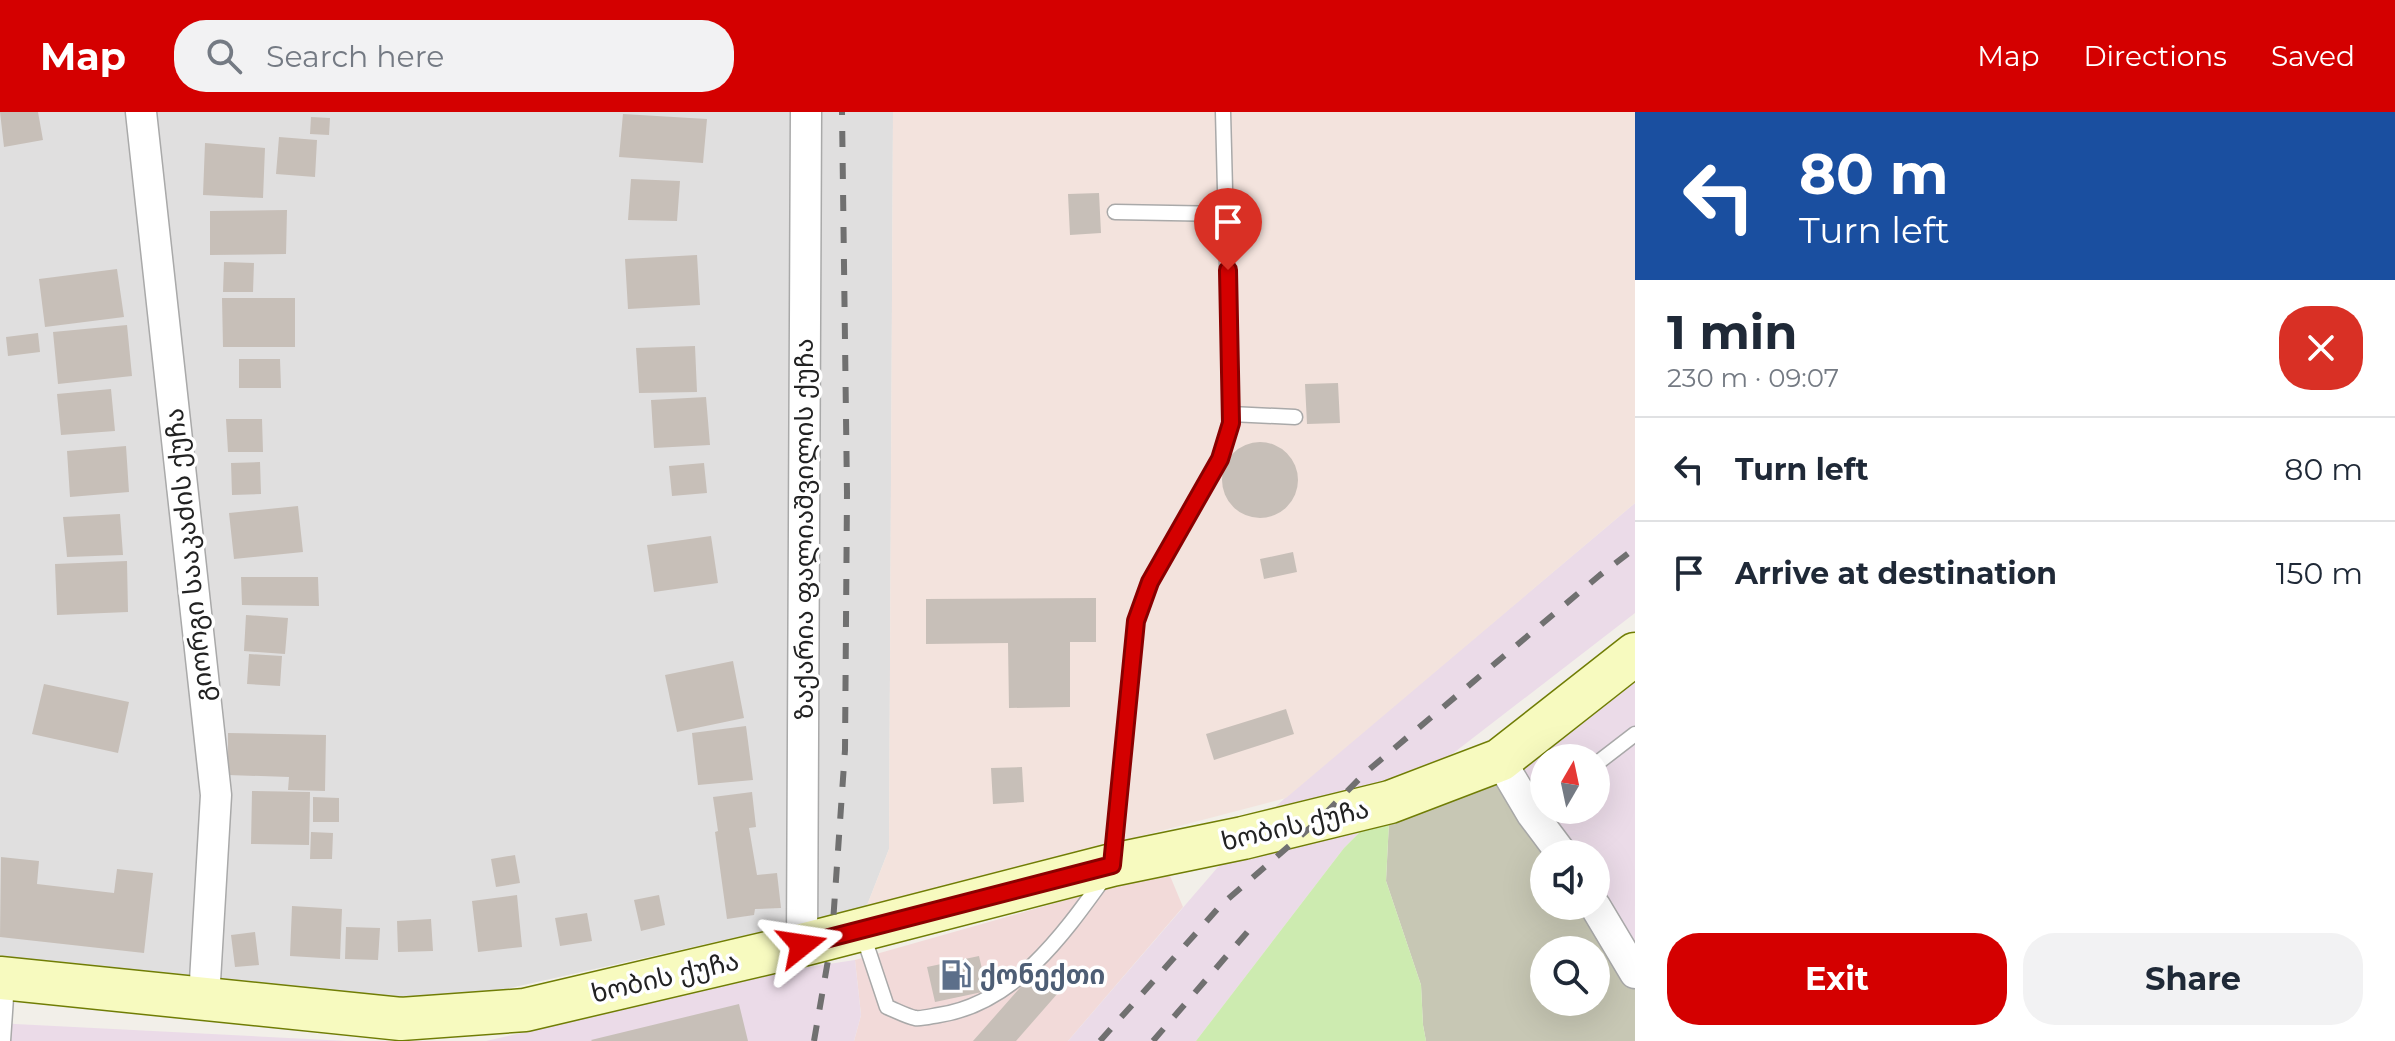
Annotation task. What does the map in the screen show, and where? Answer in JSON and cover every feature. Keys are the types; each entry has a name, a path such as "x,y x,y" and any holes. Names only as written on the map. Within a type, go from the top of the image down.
{"main road":[{"name":"ხობის ქუჩა","path":"4,978 401,1019 525,1010 802,945 1112,865 1243,838 1390,802 1500,760 1635,654"}],"street":[{"name":"გიორგი სააკაძის ქუჩა","path":"141,112 216,795 204,998"},
{"name":"ზაქარია ფალიაშვილის ქუჩა","path":"802,945 806,112"},
{"path":"1500,760 1530,799"},
{"path":"1603,920 1635,973"}],"lane":[{"path":"861,930 887,1007 916,1018 961,1012 998,994 1034,964 1073,922 1112,865 1136,621 1150,582 1220,459 1231,423 1223,112"},
{"path":"1115,212 1226,214"},
{"path":"1231,414 1295,417"},
{"path":"1610,753 1635,734"},
{"path":"3,1041 4,978"}],"shaded area":[{"path":"0,112 893,112 889,849 866,908 443,1003 0,958"},
{"path":"893,112 1635,112 1635,503 1286,798 866,908 889,849"},
{"path":"1635,503 1635,613 1390,802 1344,848 1196,1041 1068,1041 1243,838 1286,797"},
{"path":"1635,654 1635,973 1604,920 1610,920 1610,840 1553,840 1542,824 1610,824 1610,744 1530,744 1530,806 1500,761"},
{"path":"1500,760 1537,840 1530,840 1530,920 1603,920 1635,973 1635,1041 1426,1041 1421,985 1386,881 1390,802"},
{"path":"1168,871 1183,907 1068,1041 854,1041 861,1015 855,960"},
{"path":"855,960 861,1015 854,1041 486,1041 802,968"},
{"path":"0,1022 15,1024 347,1041 0,1041"}],"green space":[{"path":"1390,802 1386,881 1421,985 1426,1041 1196,1041 1344,848"}],"building":[{"path":"0,112 38,112 43,140 4,147"},
{"path":"623,114 707,119 703,163 619,157"},
{"path":"311,117 330,118 329,135 310,134"},
{"path":"279,137 317,140 315,177 276,174"},
{"path":"205,143 265,148 263,198 203,195"},
{"path":"631,179 680,181 677,221 628,220"},
{"path":"1099,193 1101,233 1070,235 1068,194"},
{"path":"287,210 286,254 210,255 210,211"},
{"path":"697,255 700,305 628,309 625,259"},
{"path":"224,262 254,263 253,292 223,292"},
{"path":"117,269 124,317 45,327 39,279"},
{"path":"222,298 295,298 295,347 223,347"},
{"path":"127,325 132,376 58,384 53,332"},
{"path":"38,333 40,352 8,356 6,337"},
{"path":"695,346 697,392 639,393 636,348"},
{"path":"239,359 280,359 281,388 239,388"},
{"path":"1338,383 1340,423 1307,424 1305,384"},
{"path":"111,389 115,431 61,435 57,394"},
{"path":"706,397 710,445 654,448 651,400"},
{"path":"226,419 262,419 263,452 228,452"},
{"path":"1260,442 1274,445 1287,453 1295,466 1298,480 1295,494 1287,507 1274,515 1260,518 1246,515 1233,507 1225,494 1222,480 1225,466 1233,453 1246,445"},
{"path":"126,446 129,492 70,497 67,451"},
{"path":"260,462 261,494 232,495 231,463"},
{"path":"704,463 707,493 672,496 669,466"},
{"path":"298,506 303,552 234,559 229,513"},
{"path":"120,514 123,555 67,557 63,517"},
{"path":"711,536 718,583 654,592 647,545"},
{"path":"1293,552 1297,572 1264,579 1260,559"},
{"path":"127,561 128,612 57,615 55,564"},
{"path":"241,577 318,577 319,606 242,605"},
{"path":"1096,598 1096,642 1070,642 1070,707 1009,708 1008,643 926,644 926,599"},
{"path":"246,615 288,618 285,654 244,651"},
{"path":"249,654 282,656 280,686 247,684"},
{"path":"733,661 744,718 677,732 665,675"},
{"path":"44,684 129,702 118,753 32,734"},
{"path":"1286,709 1294,734 1214,760 1206,734"},
{"path":"746,726 753,780 698,785 692,733"},
{"path":"228,733 326,735 325,791 288,790 289,777 228,775"},
{"path":"1022,767 1024,802 993,804 991,768"},
{"path":"252,791 310,792 309,845 251,844"},
{"path":"752,792 756,827 749,828 757,875 777,873 781,908 755,909 754,915 727,919 713,797"},
{"path":"313,797 339,798 339,822 313,822"},
{"path":"311,832 333,833 332,859 310,859"},
{"path":"515,855 520,883 496,887 491,859"},
{"path":"1,857 39,861 37,884 114,893 117,869 153,873 144,953 0,937"},
{"path":"517,895 522,947 478,952 472,901"},
{"path":"659,895 665,925 641,931 634,900"},
{"path":"292,906 342,909 340,959 290,956"},
{"path":"587,913 592,941 560,946 555,918"},
{"path":"431,919 433,951 398,952 397,921"},
{"path":"346,927 380,928 378,960 345,959"},
{"path":"255,932 259,965 235,967 231,935"},
{"path":"979,956 987,991 935,1002 927,967"},
{"path":"1034,972 1058,993 1016,1041 973,1041"},
{"path":"739,1004 748,1041 591,1040"}],"railway":[{"path":"814,1041 832,937 845,750 847,493 842,112"},
{"path":"1100,1041 1221,905 1319,820 1365,773 1635,548"},
{"path":"1153,1041 1256,922"}],"place":[{"name":"ქონექთი","path":"956,975"}],"route":[{"path":"802,945 1112,865 1136,621 1150,582 1220,459 1231,423 1228,270"}]}
